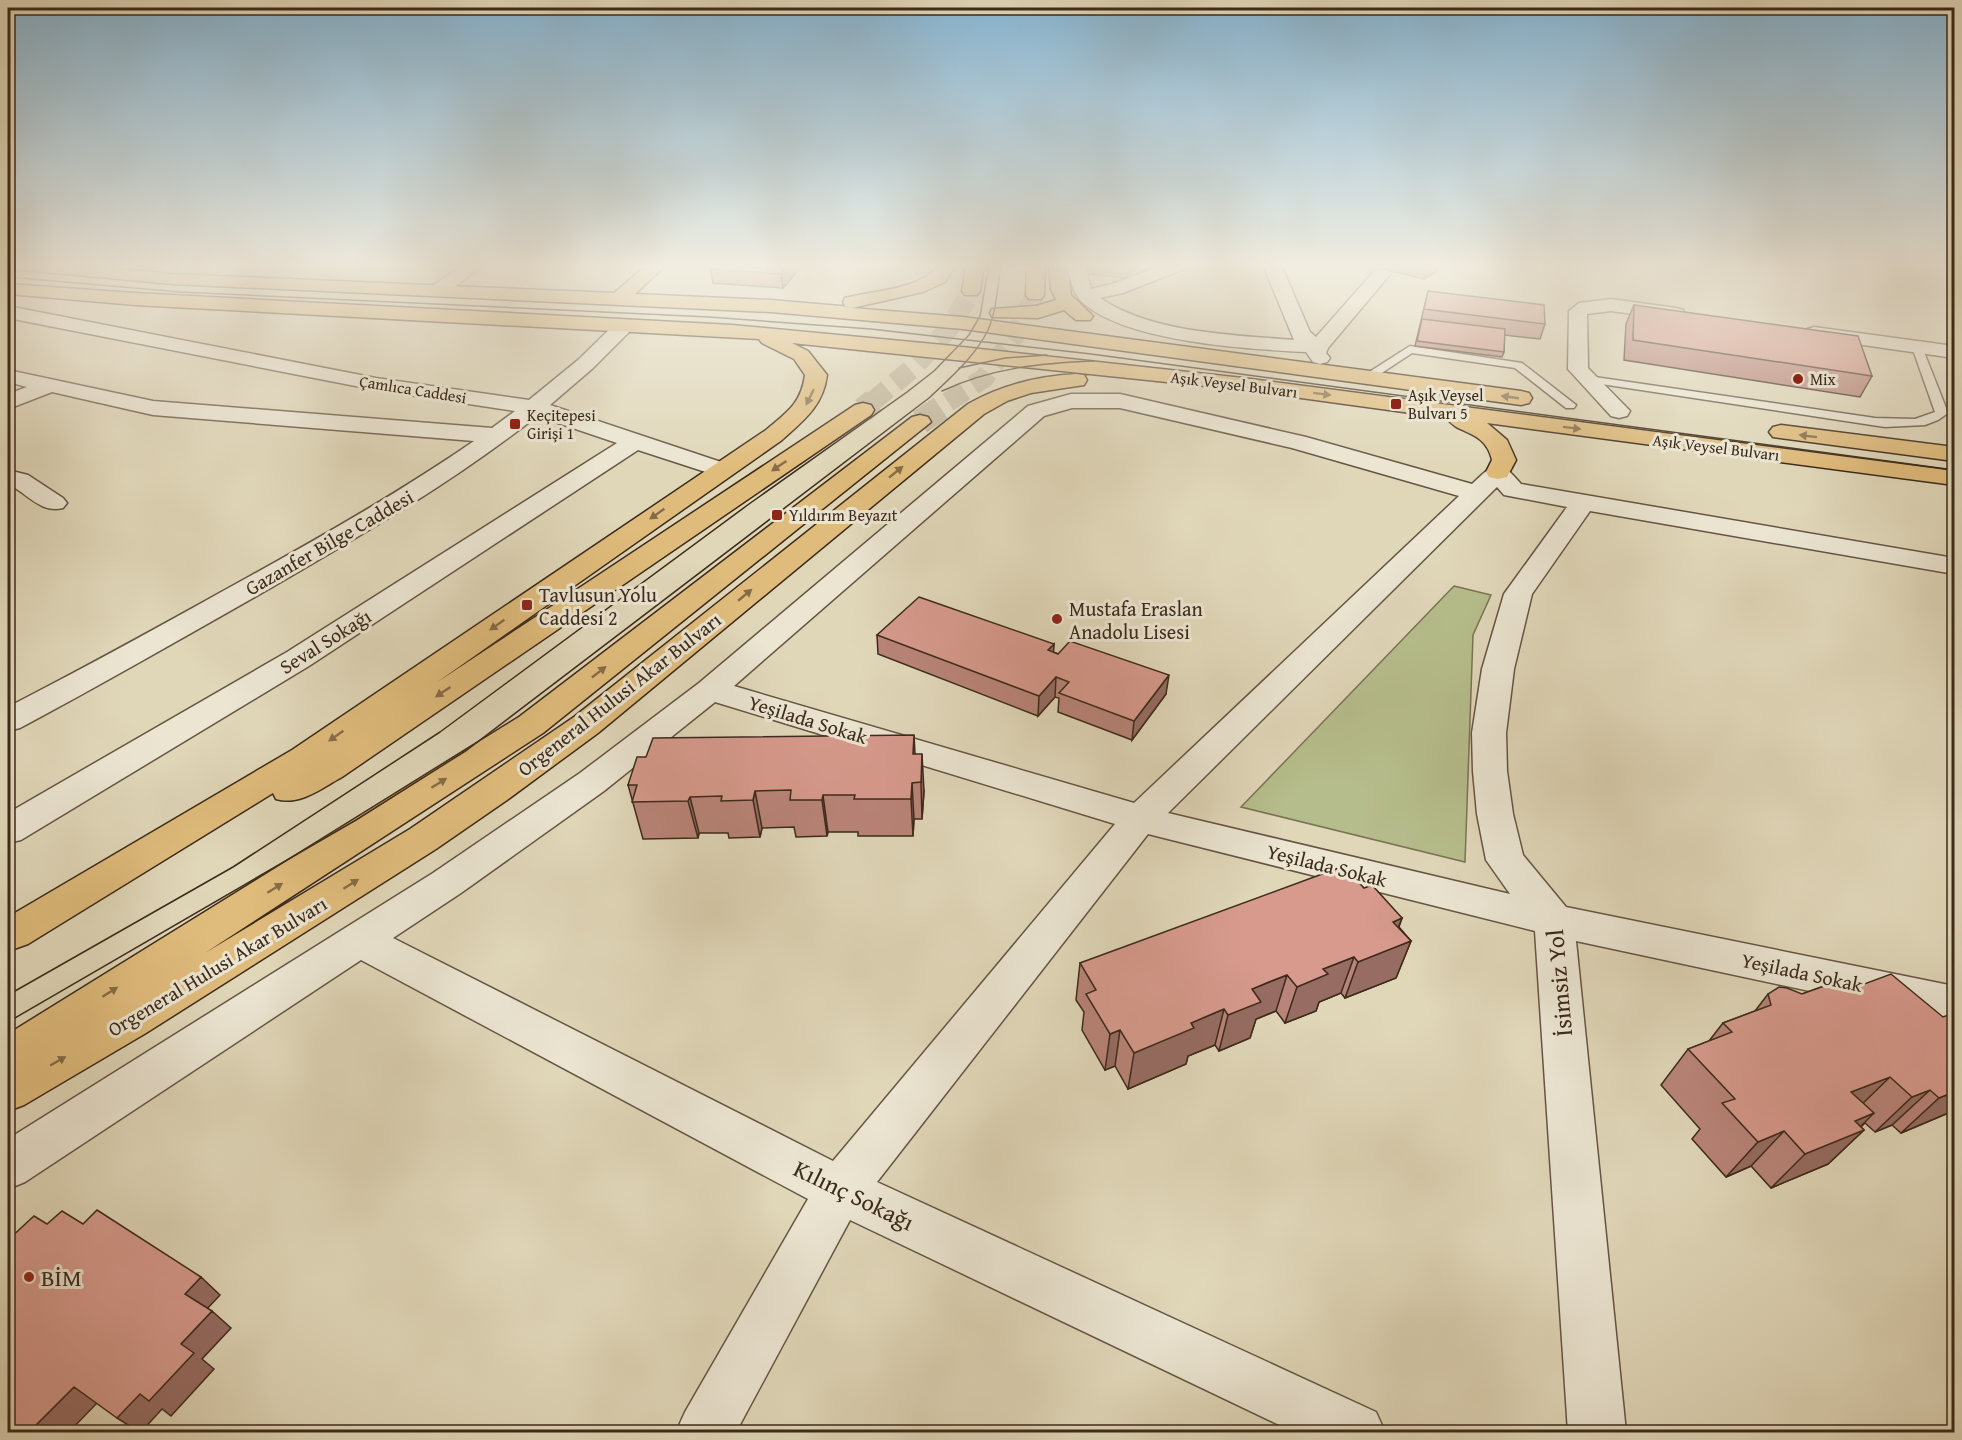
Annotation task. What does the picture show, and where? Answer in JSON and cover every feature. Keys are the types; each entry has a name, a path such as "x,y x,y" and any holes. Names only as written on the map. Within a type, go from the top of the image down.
{"main road":[{"path":"11,935 304,758 774,435 804,408 814,391 816,375 801,355 772,340 737,332"},
{"name":"Aşık Veysel Bulvarı","path":"745,332 944,351 1243,384 1430,410 1617,423 1954,478"},
{"name":"Aşık Veysel Bulvarı","path":"1035,332 1570,405 1617,423 1642,414"},
{"path":"1120,332 1159,348"},
{"name":"Orgeneral Hulusi Akar Bulvarı","path":"8,1090 131,1020 423,839 494,791 586,725 937,439 992,398 1013,390 1058,381 1112,380 1204,387 1243,384"},
{"path":"11,935 330,769 862,410"},
{"path":"1430,410 1461,419 1495,440 1503,453 1502,467 1496,485"},
{"name":"Orgeneral Hulusi Akar Bulvarı","path":"8,1057 531,725 920,422"},
{"path":"1617,423 1954,492"},
{"name":"Aşık Veysel Bulvarı","path":"1764,430 1954,454"},
{"path":"1866,443 1954,448"}],"street":[{"name":"Çamlıca Caddesi","path":"111,332 376,384 536,408 721,470"},
{"name":"Gazanfer Bilge Caddesi","path":"21,713 147,647 373,518 433,481 500,436 536,408 581,370 618,332"},
{"path":"1185,332 1236,341 1318,347"},
{"path":"1300,332 1318,347"},
{"path":"1331,332 1318,347 1316,354 1336,374"},
{"path":"1578,332 1578,369 1617,423"},
{"path":"1807,332 1954,352"},
{"path":"8,375 153,408 500,436"},
{"path":"8,402 51,385"},
{"path":"8,1166 360,940 524,831 601,775 710,690 1027,417 1058,404 1083,400 1107,400 1180,414 1346,454 1496,485 1954,566"},
{"name":"Seval Sokağı","path":"8,830 298,659 636,441"},
{"path":"8,477 20,480 54,503"},
{"path":"705,1432 840,1190 1153,822 1432,565 1496,485"},
{"name":"İsimsiz Yol","path":"1584,502 1518,594 1498,669 1489,733 1490,771 1495,814 1505,860 1554,920 1597,1432"},
{"path":"8,690 21,713"},
{"name":"Yeşilada Sokak","path":"710,690 1153,822 1554,920 1954,1004"},
{"name":"Kılınç Sokağı","path":"360,940 840,1190 1356,1432"}],"lane":[{"path":"1587,379 1865,421 1908,423 1930,420 1942,413 1917,347"},
{"path":"1367,378 1410,349 1518,365 1570,405"}],"green space":[{"path":"1454,586 1491,595 1473,635 1465,862 1241,807"}],"building":[{"path":"1419,332 1505,332 1504,352 1417,341"},
{"path":"1633,332 1831,332 1858,336 1872,376 1633,340"},
{"path":"919,597 1054,644 1048,650 1058,654 1070,641 1169,675 1134,721 1059,693 1069,682 1056,677 1039,696 877,635"},
{"path":"914,735 913,754 922,754 921,782 912,783 911,799 854,799 855,795 823,795 822,800 790,800 791,790 755,791 753,800 721,801 722,796 690,797 688,801 632,802 637,785 628,785 637,757 646,757 653,738"},
{"path":"1344,866 1364,888 1372,885 1402,918 1393,922 1411,941 1358,962 1354,957 1323,969 1328,974 1297,987 1287,975 1269,982 1252,989 1261,1002 1228,1015 1224,1009 1191,1023 1194,1028 1134,1053 1120,1030 1110,1034 1086,994 1096,990 1080,963"},
{"path":"1891,974 1943,1017 1954,1013 1954,1092 1939,1098 1930,1090 1912,1097 1890,1077 1851,1092 1874,1113 1855,1121 1864,1130 1805,1154 1784,1131 1758,1142 1722,1103 1735,1099 1688,1049 1732,1032 1723,1023 1771,1005 1768,994 1779,987 1802,994 1841,980 1851,989"},
{"path":"97,1210 201,1277 185,1294 212,1311 181,1344 194,1353 149,1401 140,1394 117,1418 74,1387 29,1432 14,1432 8,1428 8,1240 34,1216 47,1224 62,1211 83,1224"}],"tunnel":[{"path":"872,402 915,366 945,332"},
{"path":"948,402 984,378 1017,332"},
{"path":"863,410 874,401"},
{"path":"920,422 951,401"}],"tram line":[{"path":"899,332 965,340"},
{"path":"965,340 971,332"},
{"path":"982,342 987,332"},
{"path":"8,995 233,867 440,732 749,504 907,392 934,371 965,340"},
{"path":"965,340 982,342"},
{"path":"960,368 982,342"},
{"path":"982,342 1091,354 1954,470"},
{"path":"960,368 1005,358 1047,355"},
{"path":"942,391 979,377 1016,368 1094,361"},
{"path":"8,1022 356,820 467,750 929,398 960,368"}],"place":[{"name":"Mix","path":"1798,379"},
{"name":"Aşık Veysel Bulvarı 5","path":"1396,404"},
{"name":"Keçitepesi Girişi 1","path":"515,424"},
{"name":"Yıldırım Beyazıt","path":"777,515"},
{"name":"Tavlusun Yolu Caddesi 2","path":"527,605"},
{"name":"Mustafa Eraslan Anadolu Lisesi","path":"1057,619"},
{"name":"BİM","path":"29,1277"}]}
